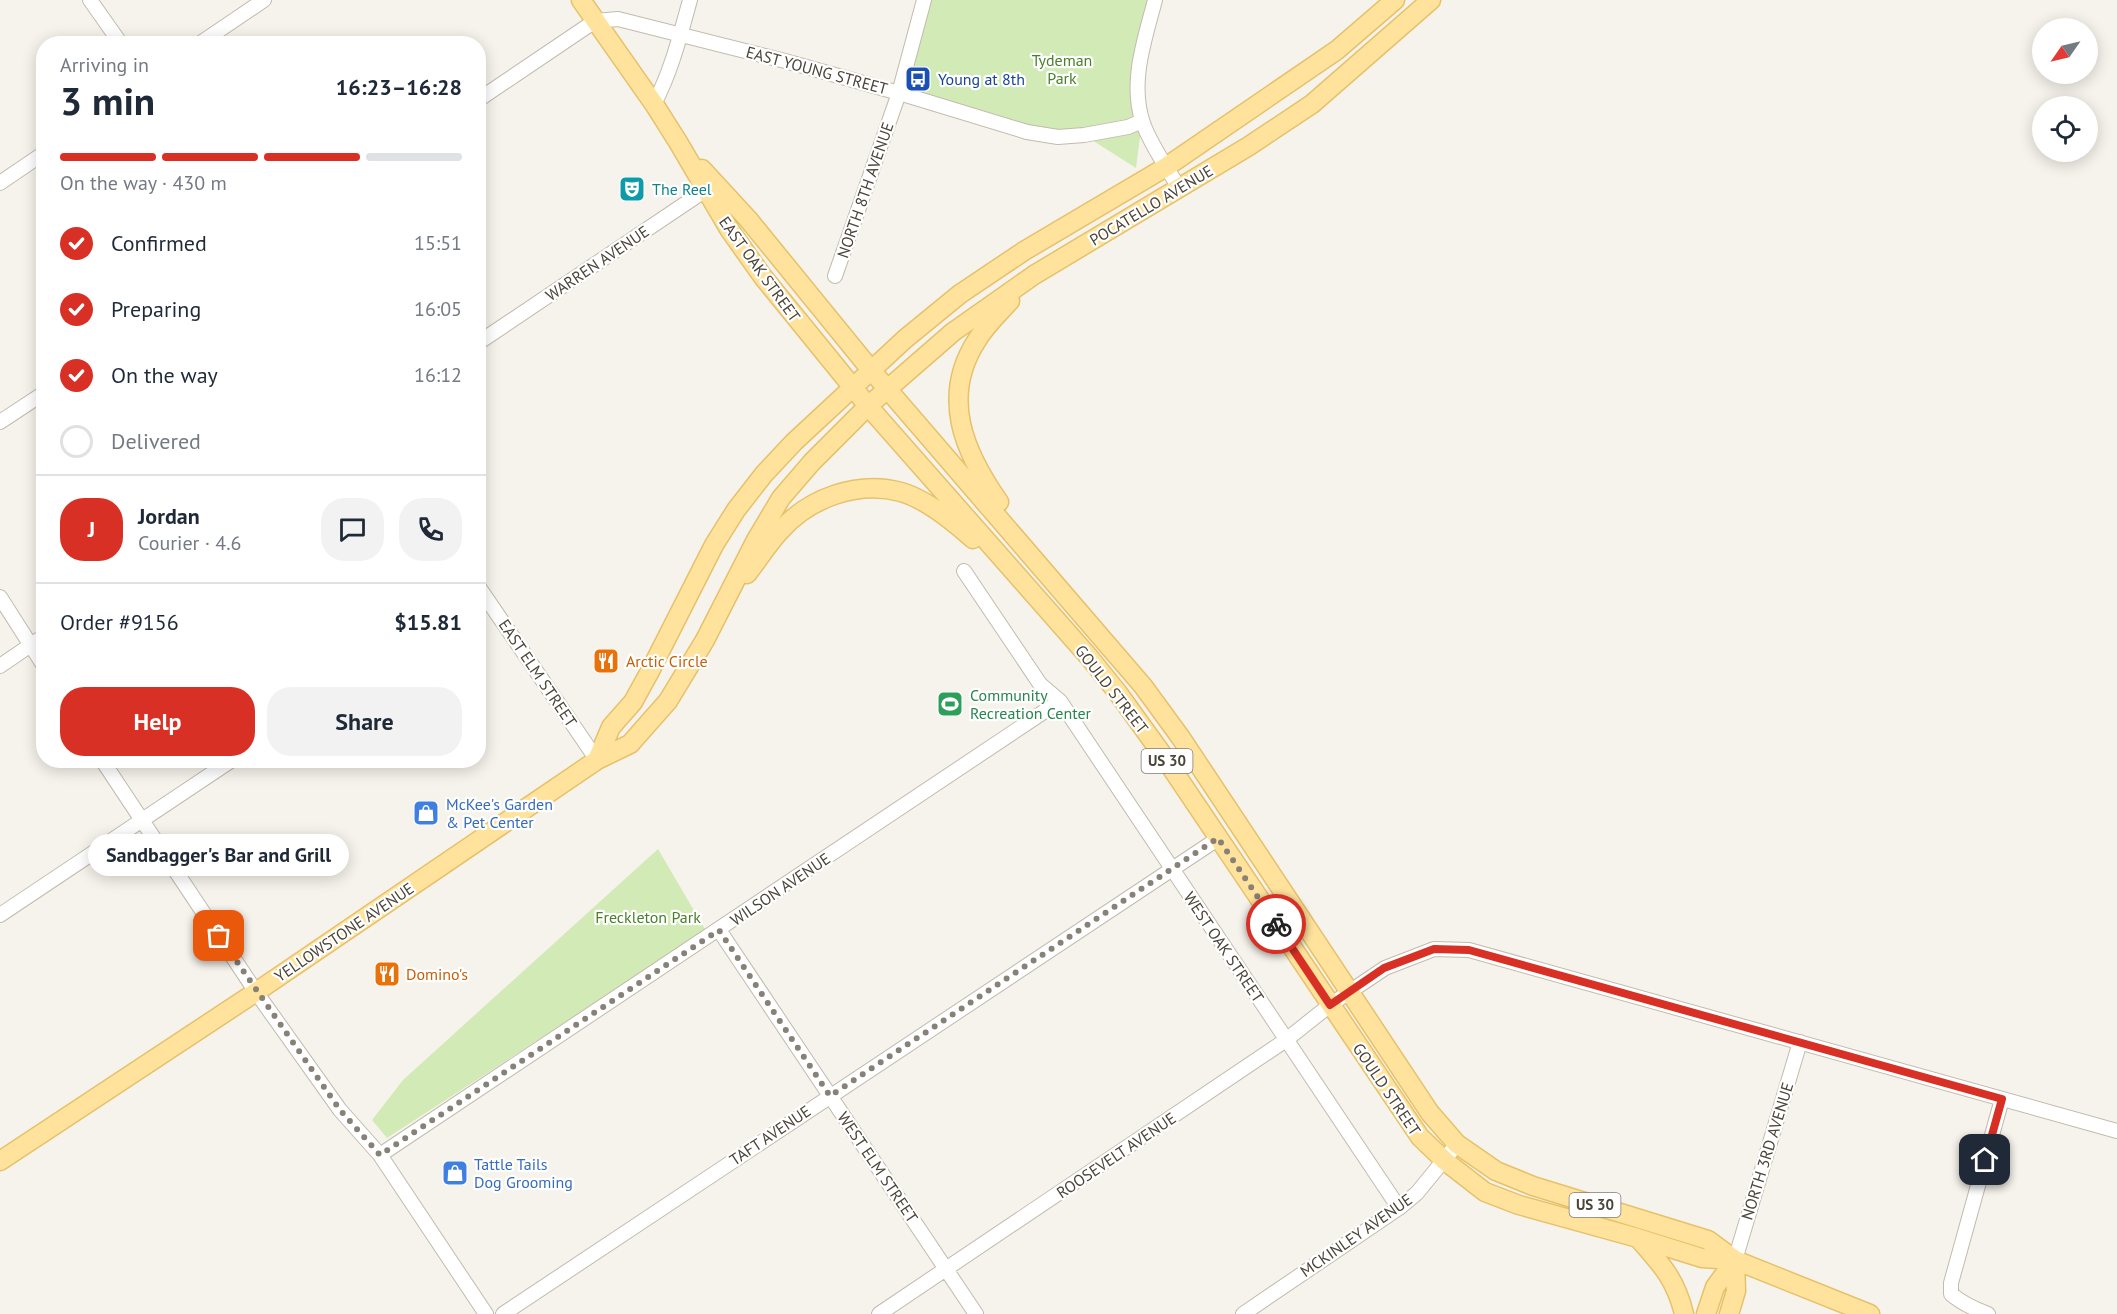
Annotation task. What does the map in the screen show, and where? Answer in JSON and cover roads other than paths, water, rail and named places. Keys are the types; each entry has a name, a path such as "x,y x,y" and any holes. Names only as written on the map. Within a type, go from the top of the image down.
{"main road":[{"name":"EAST OAK STREET","path":"581,0 711,187 740,246 852,388"},
{"name":"POCATELLO AVENUE","path":"852,388 905,339 960,294 1024,251 1166,167 1337,50 1395,0"},
{"name":"POCATELLO AVENUE","path":"868,406 953,332 1034,275 1271,132 1312,104 1431,0"},
{"name":"EAST OAK STREET","path":"711,187 748,219 871,370"},
{"name":"US 30","path":"1028,551 968,447 960,423 958,394 962,372 978,337 1034,275"},
{"name":"GOULD STREET","path":"871,370 1110,645 1162,711 1430,1113 1457,1144"},
{"name":"GOULD STREET","path":"852,388 1118,693 1419,1137 1444,1161"},
{"path":"597,760 610,727 633,702 714,545 736,510 764,474 794,442 852,388"},
{"name":"YELLOWSTONE AVENUE","path":"0,1161 256,992 597,760 630,744 668,701 705,640 756,540 781,498 812,462 868,406"},
{"path":"726,599 780,531 794,518 823,499 857,489 874,488 902,492 941,513 1039,600"},
{"name":"US 30","path":"1457,1144 1496,1171 1533,1186 1708,1240 1735,1260"},
{"name":"US 30","path":"1444,1161 1485,1192 1519,1205 1638,1238"},
{"path":"1638,1238 1702,1258 1735,1260 1868,1313"},
{"path":"1638,1238 1661,1264 1677,1287 1684,1314"},
{"path":"1706,1314 1715,1287 1735,1260"},
{"path":"1730,1314 1736,1291 1735,1260"}],"street":[{"path":"90,0 115,36"},
{"path":"211,36 264,0"},
{"path":"654,104 664,84 682,34 690,0"},
{"name":"NORTH 8TH AVENUE","path":"835,276 899,93 924,0"},
{"path":"1155,0 1139,60 1137,88 1142,122 1152,144 1179,188"},
{"name":"EAST YOUNG STREET","path":"595,21 618,19 682,34 899,93 1027,132 1058,136 1084,135 1128,128 1142,122"},
{"path":"486,95 595,21"},
{"path":"0,183 36,158"},
{"name":"WARREN AVENUE","path":"486,338 711,187"},
{"path":"0,422 36,398"},
{"name":"WEST OAK STREET","path":"964,571 1040,684 1059,701 1399,1208"},
{"path":"0,597 36,653"},
{"name":"EAST ELM STREET","path":"486,601 597,760"},
{"path":"0,666 36,642"},
{"name":"WILSON AVENUE","path":"380,1155 1059,701"},
{"path":"107,768 256,992 340,1110 380,1155 486,1314"},
{"path":"0,915 220,768"},
{"name":"TAFT AVENUE","path":"503,1314 1218,838"},
{"name":"WEST ELM STREET","path":"719,930 976,1314"},
{"name":"ROOSEVELT AVENUE","path":"879,1314 1286,1040 1349,991 1384,968 1434,949 1469,950 2117,1131"},
{"name":"NORTH 3RD AVENUE","path":"1735,1260 1800,1042"},
{"path":"1988,1314 1967,1306 1951,1294 1951,1284 2002,1099"},
{"name":"MCKINLEY AVENUE","path":"1243,1314 1399,1208 1417,1192 1457,1144"}],"place":[{"name":"Young at 8th","path":"918,79"},
{"name":"The Reel","path":"632,189"},
{"name":"Arctic Circle","path":"606,661"},
{"name":"Community Recreation Center","path":"950,704"},
{"name":"McKee's Garden & Pet Center","path":"426,813"},
{"name":"Sandbagger's Bar and Grill","path":"219,936"},
{"name":"Domino's","path":"387,974"},
{"name":"Tattle Tails Dog Grooming","path":"455,1173"}],"park label":[{"name":"Tydeman Park","path":"1062,69"},
{"name":"Freckleton Park","path":"648,917"}]}
